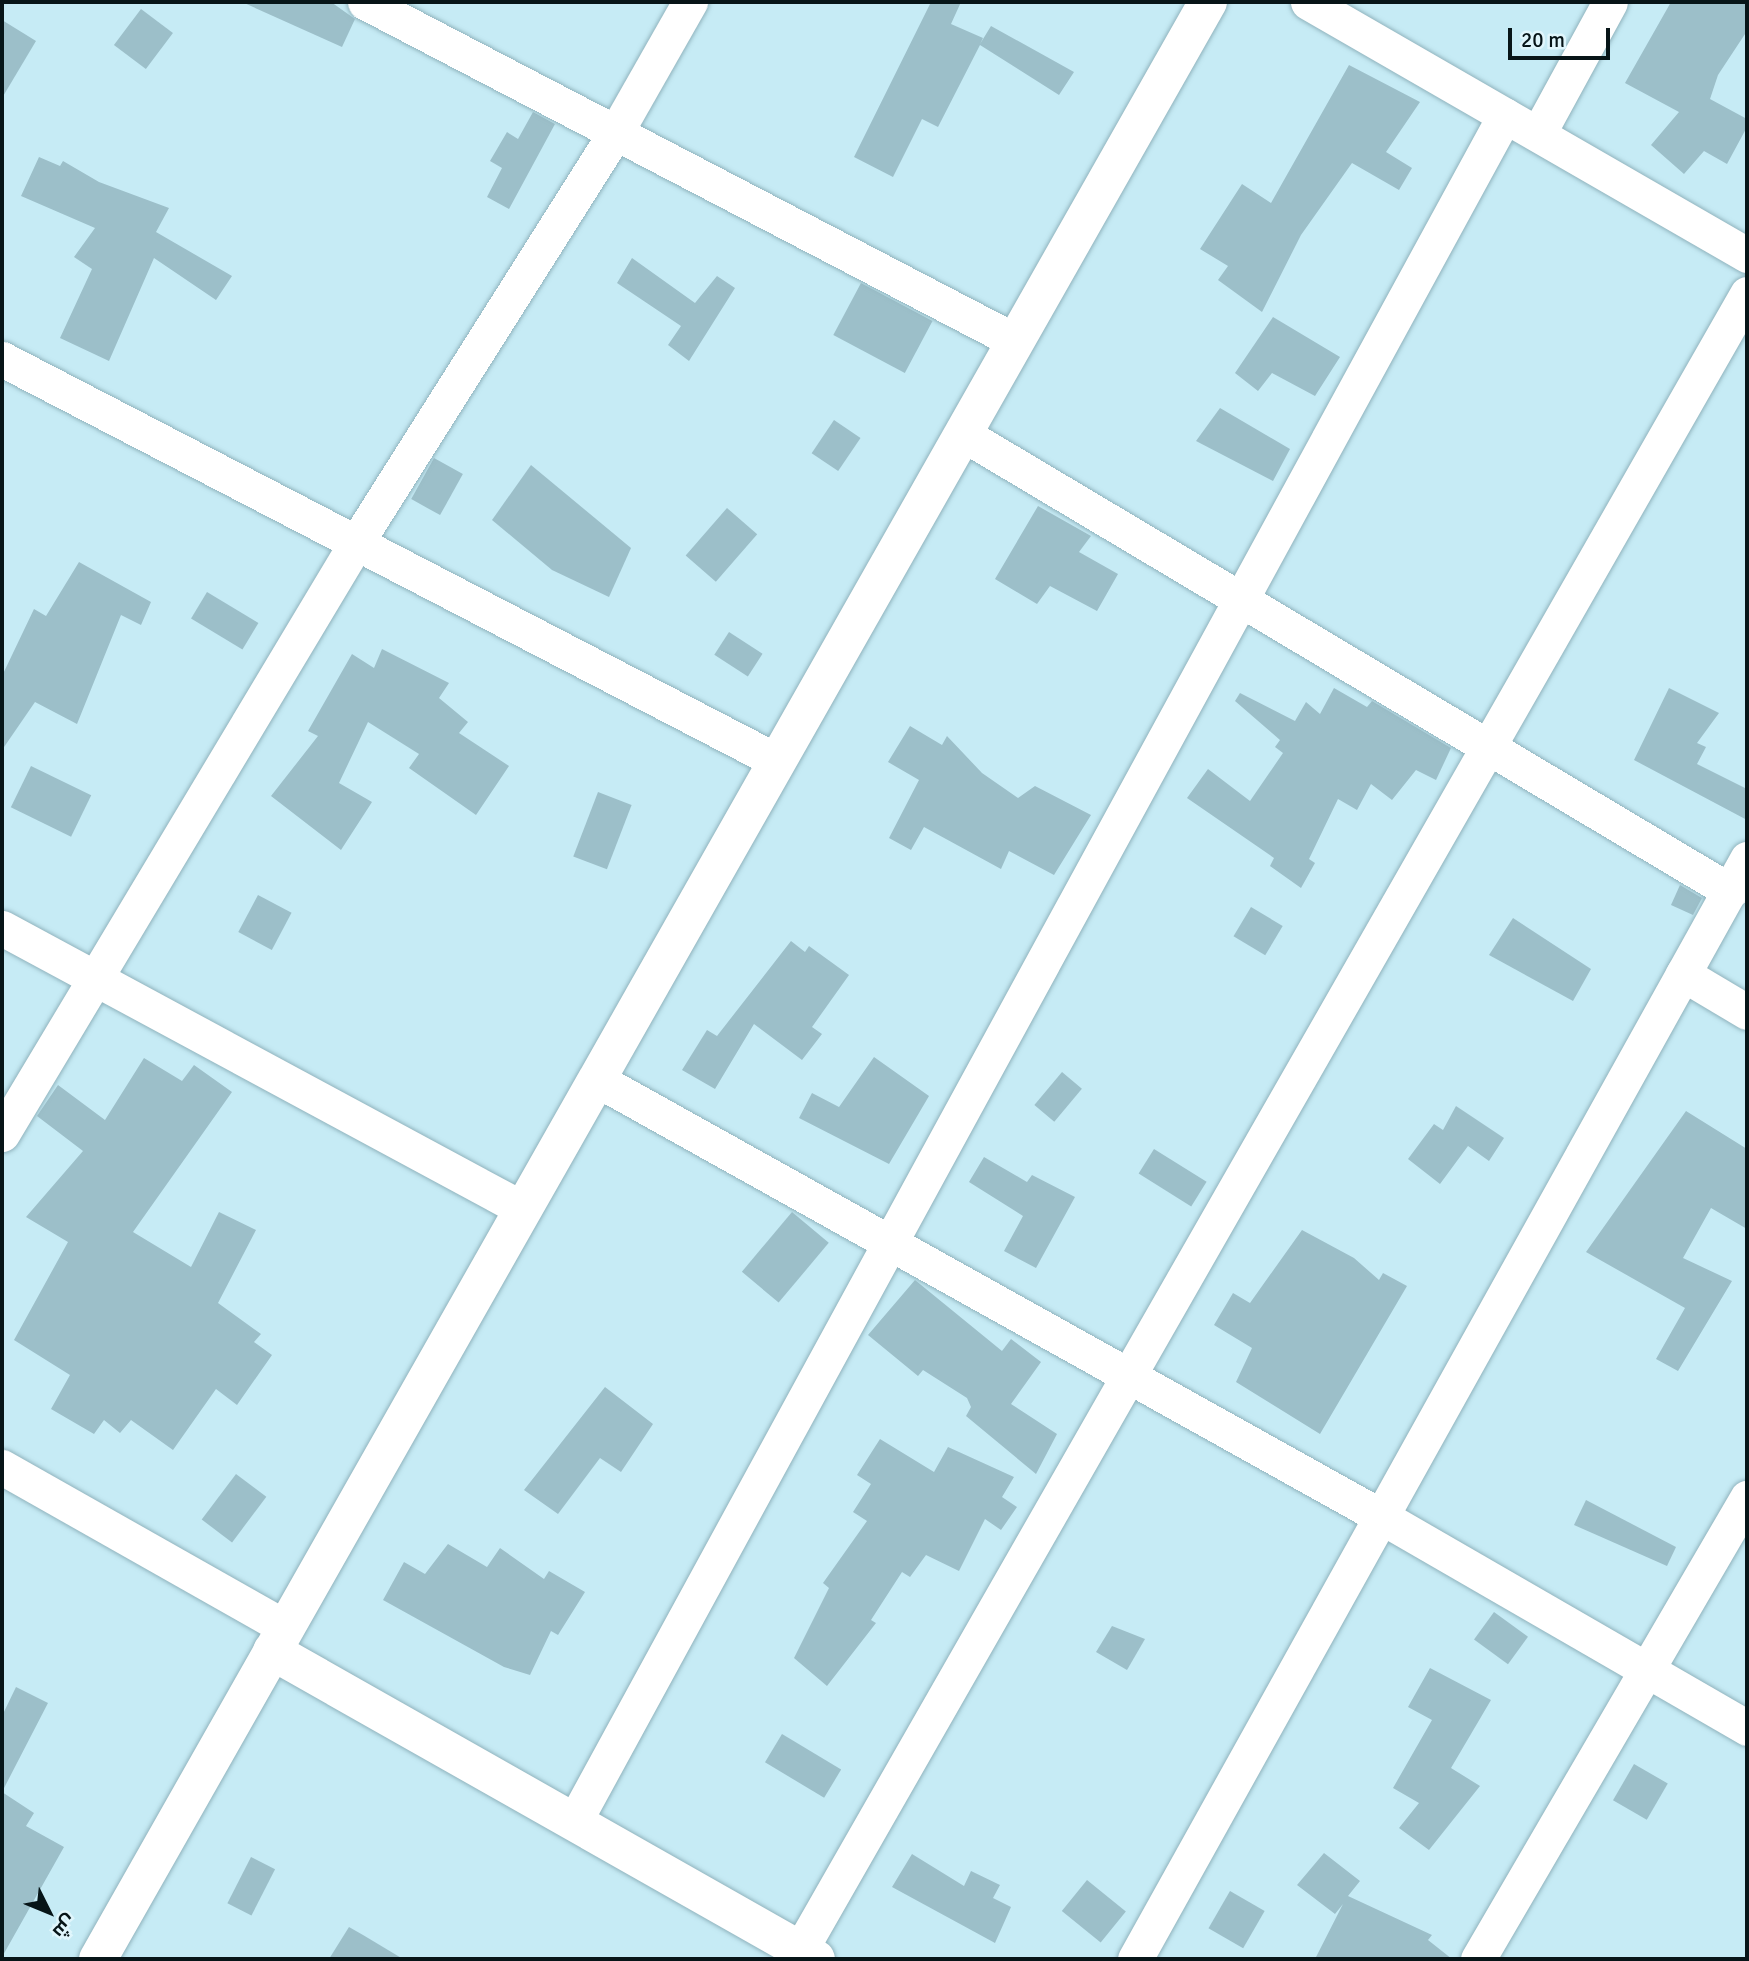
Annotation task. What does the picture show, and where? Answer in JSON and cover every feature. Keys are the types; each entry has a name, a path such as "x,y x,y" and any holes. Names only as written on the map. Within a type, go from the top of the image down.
{"main road":[{"path":"99,1959 1208,2"},
{"path":"279,1639 574,1822 804,1956"}],"street":[{"path":"365,2 1015,341"},
{"path":"2,1134 356,543 616,132 690,2"},
{"path":"1308,2 1747,255"},
{"path":"1538,134 1610,2"},
{"path":"574,1822 1505,116"},
{"path":"804,1956 1129,1376 1747,295"},
{"path":"2,359 777,761"},
{"path":"962,434 1730,891"},
{"path":"1135,1959 1747,859"},
{"path":"2,928 523,1209"},
{"path":"1683,975 1747,1012"},
{"path":"596,1079 1382,1517 1747,1728"},
{"path":"2,1467 279,1639"},
{"path":"1478,1959 1747,1498"}],"building":[{"path":"242,2 331,2 355,19 342,47"},
{"path":"931,2 961,2 951,24 983,38 980,44 991,26 1074,72 1059,95 980,45 938,127 922,119 893,177 854,157"},
{"path":"1671,2 1747,2 1747,31 1718,75 1710,99 1747,119 1747,127 1727,164 1704,151 1684,174 1651,145 1679,112 1625,83"},
{"path":"141,9 173,33 146,69 114,45"},
{"path":"2,20 36,41 2,98"},
{"path":"1349,65 1420,102 1386,152 1412,168 1399,190 1352,163 1301,235 1262,312 1218,280 1228,266 1200,249 1242,184 1271,203"},
{"path":"533,112 555,124 509,209 487,197 502,168 490,161 507,132 518,139"},
{"path":"39,157 60,166 63,161 99,182 169,208 156,232 232,276 216,300 154,258 109,361 60,338 92,269 74,257 95,228 21,196"},
{"path":"632,258 695,303 717,276 735,288 689,361 668,345 681,326 617,283"},
{"path":"861,283 933,321 905,373 833,335"},
{"path":"1273,317 1340,357 1315,396 1272,373 1258,391 1235,373"},
{"path":"1220,408 1290,449 1273,481 1196,441"},
{"path":"834,420 861,438 838,471 812,453"},
{"path":"434,458 463,474 440,515 411,499"},
{"path":"531,465 631,548 609,597 552,570 492,520"},
{"path":"1038,506 1091,536 1079,552 1118,574 1097,611 1050,586 1037,604 995,579"},
{"path":"727,508 757,534 716,582 686,556"},
{"path":"79,562 151,602 141,625 121,615 77,724 35,702 2,750 2,676 34,609 46,616"},
{"path":"207,592 258,623 242,649 191,619"},
{"path":"729,632 763,654 748,676 714,655"},
{"path":"382,649 449,683 439,698 468,722 459,733 509,766 476,815 409,768 419,754 368,722 339,783 372,802 341,850 271,796 318,736 308,731 352,654 374,668"},
{"path":"1334,688 1367,707 1372,701 1451,748 1436,780 1416,770 1392,800 1371,784 1357,810 1338,799 1309,859 1315,863 1301,888 1270,866 1274,858 1187,798 1208,769 1250,801 1283,753 1275,747 1280,740 1235,701 1240,693 1295,721 1306,702 1320,714"},
{"path":"1669,688 1719,713 1697,743 1706,747 1697,764 1747,789 1747,820 1634,760"},
{"path":"910,726 942,745 947,736 982,773 1018,798 1035,786 1091,815 1054,875 1009,851 1001,869 924,827 911,850 889,838 919,780 888,762"},
{"path":"31,766 91,795 71,837 11,807"},
{"path":"598,792 632,805 607,869 573,856"},
{"path":"1680,885 1702,898 1693,915 1671,905"},
{"path":"258,895 292,913 272,950 238,932"},
{"path":"1251,907 1283,926 1265,955 1233,936"},
{"path":"1513,918 1591,969 1573,1001 1489,955"},
{"path":"791,941 805,952 809,946 849,975 812,1027 822,1034 802,1060 754,1024 715,1089 682,1070 707,1030 717,1036"},
{"path":"874,1057 929,1096 889,1164 799,1118 812,1093 839,1107"},
{"path":"144,1058 182,1081 194,1065 232,1092 133,1232 191,1267 219,1212 256,1230 218,1303 261,1334 254,1342 272,1355 237,1405 216,1389 173,1450 131,1420 120,1433 104,1420 94,1434 51,1409 70,1375 14,1340 68,1242 26,1217 83,1151 37,1116 58,1085 105,1120"},
{"path":"1062,1072 1082,1089 1054,1122 1034,1105"},
{"path":"1456,1106 1504,1138 1489,1161 1468,1146 1440,1184 1408,1159 1434,1124 1443,1130"},
{"path":"1686,1111 1747,1149 1747,1229 1711,1208 1683,1258 1732,1281 1678,1371 1656,1359 1685,1308 1586,1252"},
{"path":"1154,1149 1207,1182 1191,1206 1139,1174"},
{"path":"984,1157 1027,1182 1032,1175 1075,1197 1036,1268 1004,1251 1023,1216 969,1182"},
{"path":"792,1212 829,1243 779,1303 742,1272"},
{"path":"1302,1230 1354,1258 1379,1280 1383,1273 1407,1286 1320,1434 1236,1382 1252,1348 1214,1325 1233,1293 1250,1303"},
{"path":"915,1280 1002,1351 1011,1339 1041,1362 1011,1404 1057,1434 1036,1474 966,1416 971,1407 967,1398 923,1370 918,1376 868,1335"},
{"path":"605,1387 653,1424 621,1472 600,1458 558,1514 524,1490"},
{"path":"880,1439 934,1472 948,1447 1014,1477 1002,1497 1017,1507 1001,1530 985,1519 959,1571 926,1555 910,1577 902,1572 871,1620 876,1623 827,1686 794,1658 829,1588 823,1583 867,1521 853,1512 871,1484 857,1475"},
{"path":"236,1474 266,1497 232,1542 202,1520"},
{"path":"1586,1500 1676,1547 1667,1566 1574,1525"},
{"path":"448,1544 487,1567 500,1548 544,1579 549,1571 585,1592 558,1635 551,1631 530,1675 504,1667 383,1600 404,1562 425,1574"},
{"path":"1494,1612 1528,1637 1508,1664 1474,1640"},
{"path":"1112,1626 1145,1639 1127,1670 1096,1652"},
{"path":"1430,1668 1491,1700 1451,1768 1480,1786 1429,1850 1399,1828 1419,1803 1393,1788 1432,1720 1408,1707"},
{"path":"16,1687 48,1703 2,1792 2,1716"},
{"path":"782,1734 841,1770 824,1798 765,1762"},
{"path":"1634,1764 1668,1784 1647,1820 1613,1800"},
{"path":"2,1792 34,1813 26,1826 64,1847 2,1957"},
{"path":"1324,1853 1360,1881 1348,1896 1432,1935 1428,1940 1452,1959 1315,1959 1343,1904 1335,1914 1297,1885"},
{"path":"912,1854 964,1886 971,1871 1000,1885 993,1898 1011,1907 995,1943 892,1887"},
{"path":"251,1857 275,1869 251,1916 227,1903"},
{"path":"1087,1880 1126,1911 1101,1943 1062,1911"},
{"path":"1230,1891 1265,1911 1243,1948 1208,1928"},
{"path":"349,1927 363,1935 403,1959 329,1959"}]}
